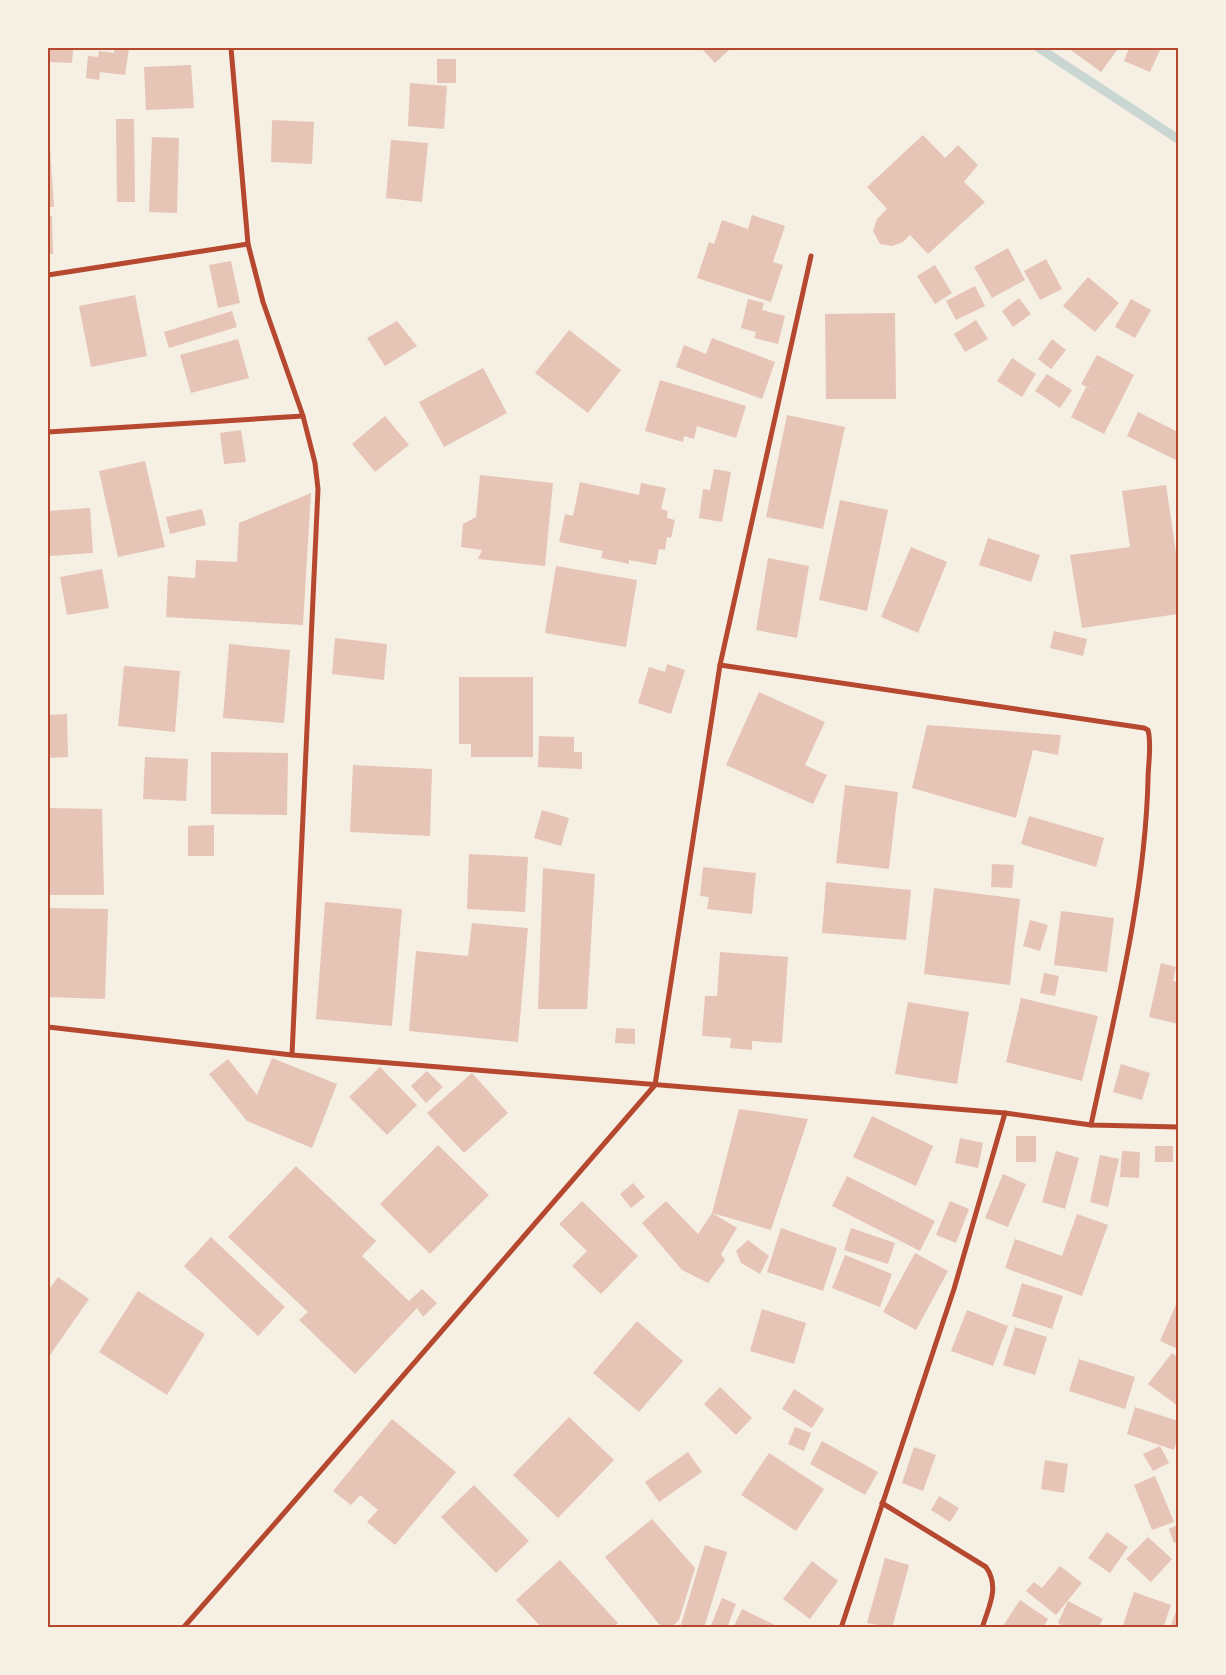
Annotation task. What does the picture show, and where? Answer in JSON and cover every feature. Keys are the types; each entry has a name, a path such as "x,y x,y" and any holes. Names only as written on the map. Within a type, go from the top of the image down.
{"street":[{"path":"231,48 248,244 263,302 303,416 315,463 318,489 292,1055"},
{"path":"48,275 248,244"},
{"path":"183,1628 655,1085 720,665 811,256"},
{"path":"48,432 303,416"},
{"path":"720,665 1148,730 1148,796 1144,850 1121,985 1091,1125"},
{"path":"48,1026 292,1055 1005,1114 1091,1125 1178,1127"},
{"path":"841,1628 954,1290 1005,1114"},
{"path":"882,1502 986,1567 993,1577 993,1594 982,1628"}],"building":[{"path":"48,48 70,48 73,50 72,63 48,62"},
{"path":"114,48 129,48 125,75 100,72 99,80 86,78 88,56 98,57 99,51 114,53"},
{"path":"701,48 727,48 729,50 715,63"},
{"path":"1068,48 1113,48 1117,50 1101,72"},
{"path":"1129,48 1161,48 1150,72 1124,61"},
{"path":"437,59 456,59 456,83 437,83"},
{"path":"191,65 194,108 146,110 144,67"},
{"path":"410,83 447,86 444,129 408,126"},
{"path":"48,118 54,207 48,207"},
{"path":"116,119 134,119 135,202 117,202"},
{"path":"272,120 314,122 312,164 271,162"},
{"path":"923,135 945,158 958,145 978,165 964,182 985,202 928,254 910,235 903,242 892,246 880,244 873,231 877,219 887,209 867,187"},
{"path":"152,137 179,138 177,213 149,212"},
{"path":"391,140 428,143 422,202 386,198"},
{"path":"752,215 785,226 773,262 783,265 771,302 697,278 709,242 714,244 722,220 748,229"},
{"path":"48,216 52,216 53,254 48,254"},
{"path":"1008,248 1025,280 992,298 974,267"},
{"path":"1046,259 1062,289 1040,300 1024,271"},
{"path":"231,261 240,303 218,308 209,265"},
{"path":"935,265 952,293 935,304 917,276"},
{"path":"1088,277 1119,303 1095,332 1063,306"},
{"path":"975,286 985,306 956,320 946,301"},
{"path":"135,295 147,356 91,367 79,306"},
{"path":"1019,298 1031,314 1013,327 1002,311"},
{"path":"748,299 764,303 762,310 785,316 778,344 754,338 756,332 741,328"},
{"path":"1131,299 1151,310 1135,338 1115,327"},
{"path":"232,311 237,327 169,348 164,332"},
{"path":"895,313 896,399 826,399 825,314"},
{"path":"976,320 988,339 965,352 954,334"},
{"path":"397,321 417,346 385,366 367,338"},
{"path":"569,330 621,370 588,413 535,373"},
{"path":"712,338 775,362 762,399 676,367 684,345 706,354"},
{"path":"238,339 249,378 191,393 180,355"},
{"path":"1052,339 1066,350 1051,369 1038,359"},
{"path":"1097,355 1134,375 1104,434 1071,417 1086,387 1099,393 1081,384"},
{"path":"1012,358 1036,374 1022,397 997,381"},
{"path":"483,368 507,413 444,447 419,402"},
{"path":"1047,374 1072,390 1060,408 1035,391"},
{"path":"660,380 746,406 736,438 697,426 694,439 684,436 683,442 645,431"},
{"path":"1138,412 1178,432 1178,461 1127,436"},
{"path":"787,415 845,427 823,529 766,517"},
{"path":"385,416 409,445 375,472 352,444"},
{"path":"241,430 246,462 224,464 220,433"},
{"path":"145,461 165,547 118,557 99,471"},
{"path":"714,469 731,472 722,522 699,518 703,489 710,490"},
{"path":"480,475 553,483 545,566 478,559 482,550 461,547 463,524 476,517"},
{"path":"580,482 639,495 641,483 666,488 661,509 668,511 667,518 675,520 671,538 667,537 665,550 659,549 656,565 629,560 629,564 601,558 603,551 559,542 565,514 573,516"},
{"path":"1166,485 1178,566 1178,614 1082,628 1070,555 1130,547 1122,491"},
{"path":"311,493 303,625 166,617 168,576 195,578 196,560 237,562 239,523"},
{"path":"840,500 888,510 867,611 819,600"},
{"path":"90,508 93,553 50,556 48,511"},
{"path":"202,509 206,525 170,534 166,517"},
{"path":"988,538 1040,555 1031,582 979,565"},
{"path":"911,547 947,562 918,633 881,617"},
{"path":"768,558 809,566 797,638 756,630"},
{"path":"556,566 637,580 626,647 545,633"},
{"path":"102,569 109,608 67,615 60,577"},
{"path":"1054,631 1087,639 1083,656 1050,648"},
{"path":"335,638 387,644 384,680 332,674"},
{"path":"229,644 290,650 284,723 223,718"},
{"path":"667,664 685,670 671,714 638,703 649,667 665,672"},
{"path":"124,666 180,671 175,732 118,726"},
{"path":"459,677 533,677 533,757 471,757 471,744 459,744"},
{"path":"759,692 825,722 805,765 827,775 813,804 726,765"},
{"path":"67,714 68,757 48,758 48,715"},
{"path":"927,725 1061,735 1058,755 1033,750 1016,818 912,788"},
{"path":"539,736 574,737 574,752 582,752 582,769 538,767"},
{"path":"211,752 288,753 287,815 211,814"},
{"path":"145,757 188,759 186,801 143,799"},
{"path":"353,765 432,769 430,836 350,832"},
{"path":"845,785 898,792 889,869 836,863"},
{"path":"48,808 102,809 104,895 48,895"},
{"path":"542,810 569,818 561,846 534,838"},
{"path":"1029,816 1104,838 1096,867 1021,844"},
{"path":"214,825 214,856 188,856 188,826"},
{"path":"469,854 528,857 525,912 467,909"},
{"path":"992,864 1014,865 1012,888 991,887"},
{"path":"703,867 756,873 752,914 707,909 709,897 700,896"},
{"path":"543,868 595,874 587,1009 538,1009"},
{"path":"826,882 911,890 906,940 822,933"},
{"path":"934,888 1020,899 1010,985 924,974"},
{"path":"325,902 402,909 392,1026 316,1019"},
{"path":"48,908 108,909 105,999 48,997"},
{"path":"1061,911 1114,918 1107,972 1054,965"},
{"path":"1030,920 1048,925 1040,951 1023,946"},
{"path":"472,923 528,928 518,1042 409,1031 416,951 468,956"},
{"path":"720,952 788,957 782,1043 752,1041 752,1050 730,1048 731,1038 702,1036 705,996 717,996"},
{"path":"1161,963 1176,967 1173,981 1178,982 1178,1024 1149,1017"},
{"path":"1044,973 1059,976 1055,996 1040,993"},
{"path":"1021,998 1098,1016 1082,1081 1006,1062"},
{"path":"908,1002 969,1012 957,1084 895,1074"},
{"path":"616,1028 635,1029 635,1044 615,1043"},
{"path":"272,1058 337,1084 312,1148 247,1121 209,1074 228,1059 257,1095"},
{"path":"1121,1064 1150,1073 1142,1100 1113,1092"},
{"path":"380,1067 417,1105 387,1135 349,1097"},
{"path":"427,1071 443,1087 426,1103 411,1086"},
{"path":"472,1073 508,1113 464,1153 427,1113"},
{"path":"739,1109 808,1119 771,1230 712,1213"},
{"path":"872,1116 933,1146 916,1186 853,1157"},
{"path":"1016,1136 1036,1136 1036,1162 1016,1162"},
{"path":"960,1138 983,1143 978,1168 955,1163"},
{"path":"438,1145 489,1195 430,1254 380,1204"},
{"path":"1155,1146 1173,1146 1173,1162 1155,1162"},
{"path":"1056,1151 1079,1158 1065,1209 1042,1202"},
{"path":"1122,1151 1140,1152 1139,1178 1120,1177"},
{"path":"1100,1155 1119,1159 1108,1207 1090,1202"},
{"path":"296,1166 376,1241 362,1256 409,1301 422,1289 437,1303 423,1317 417,1308 355,1374 299,1320 308,1312 228,1237"},
{"path":"1003,1174 1026,1184 1008,1227 985,1218"},
{"path":"847,1176 935,1221 920,1251 832,1206"},
{"path":"633,1183 645,1197 631,1208 620,1194"},
{"path":"582,1201 638,1256 601,1294 572,1266 587,1251 559,1224"},
{"path":"666,1201 698,1234 712,1213 737,1228 721,1254 725,1260 708,1283 682,1270 642,1223"},
{"path":"950,1201 969,1209 956,1243 936,1235"},
{"path":"1077,1214 1108,1225 1082,1296 1005,1268 1015,1239 1062,1256"},
{"path":"781,1228 837,1248 823,1291 767,1272"},
{"path":"851,1228 895,1243 888,1264 844,1250"},
{"path":"211,1237 285,1307 258,1336 184,1266"},
{"path":"748,1240 769,1256 760,1274 741,1263 736,1251"},
{"path":"915,1253 948,1271 916,1330 883,1312"},
{"path":"845,1255 892,1274 880,1307 832,1288"},
{"path":"58,1277 89,1299 48,1358 48,1291"},
{"path":"1022,1283 1063,1296 1052,1329 1012,1316"},
{"path":"138,1291 205,1334 167,1395 99,1352"},
{"path":"1178,1300 1178,1349 1160,1341"},
{"path":"762,1309 806,1323 794,1364 750,1351"},
{"path":"967,1310 1008,1326 993,1366 951,1351"},
{"path":"637,1321 683,1361 639,1412 593,1373"},
{"path":"1015,1327 1047,1337 1035,1375 1003,1365"},
{"path":"1172,1353 1178,1358 1178,1406 1148,1384"},
{"path":"1079,1359 1135,1377 1125,1409 1069,1391"},
{"path":"720,1387 752,1418 736,1435 704,1404"},
{"path":"794,1389 824,1409 812,1428 782,1409"},
{"path":"1135,1407 1178,1421 1178,1436 1174,1450 1127,1434"},
{"path":"569,1417 614,1460 558,1518 513,1475"},
{"path":"392,1419 456,1472 395,1545 367,1522 378,1510 360,1495 351,1505 333,1491"},
{"path":"795,1427 811,1433 804,1451 788,1444"},
{"path":"822,1441 878,1472 865,1495 810,1464"},
{"path":"1160,1446 1169,1463 1153,1471 1143,1454"},
{"path":"914,1447 936,1455 923,1491 902,1483"},
{"path":"688,1452 702,1472 659,1502 645,1482"},
{"path":"769,1453 824,1489 796,1531 741,1495"},
{"path":"1045,1460 1068,1464 1064,1493 1041,1489"},
{"path":"1155,1476 1174,1522 1152,1530 1134,1485"},
{"path":"474,1485 529,1541 496,1573 441,1517"},
{"path":"939,1496 959,1508 950,1522 931,1510"},
{"path":"652,1519 695,1568 679,1620 671,1628 662,1628 605,1557"},
{"path":"1178,1525 1178,1541 1174,1543 1169,1529"},
{"path":"1107,1532 1128,1547 1110,1573 1088,1558"},
{"path":"1148,1537 1172,1559 1151,1582 1126,1559"},
{"path":"705,1545 727,1552 704,1628 680,1628"},
{"path":"885,1558 909,1565 892,1628 867,1623"},
{"path":"560,1560 618,1623 613,1628 542,1628 516,1600"},
{"path":"812,1561 838,1581 810,1619 783,1599"},
{"path":"1060,1566 1082,1583 1056,1615 1026,1591 1034,1582 1042,1588"},
{"path":"1134,1592 1171,1605 1163,1628 1122,1628"},
{"path":"722,1598 736,1604 727,1628 710,1628"},
{"path":"1020,1600 1048,1619 1043,1628 1003,1626"},
{"path":"1068,1601 1103,1619 1098,1628 1067,1628 1058,1623"},
{"path":"1178,1606 1178,1628 1170,1628"},
{"path":"742,1609 781,1628 733,1628"}],"waterway":[{"path":"1039,48 1178,139"}]}
